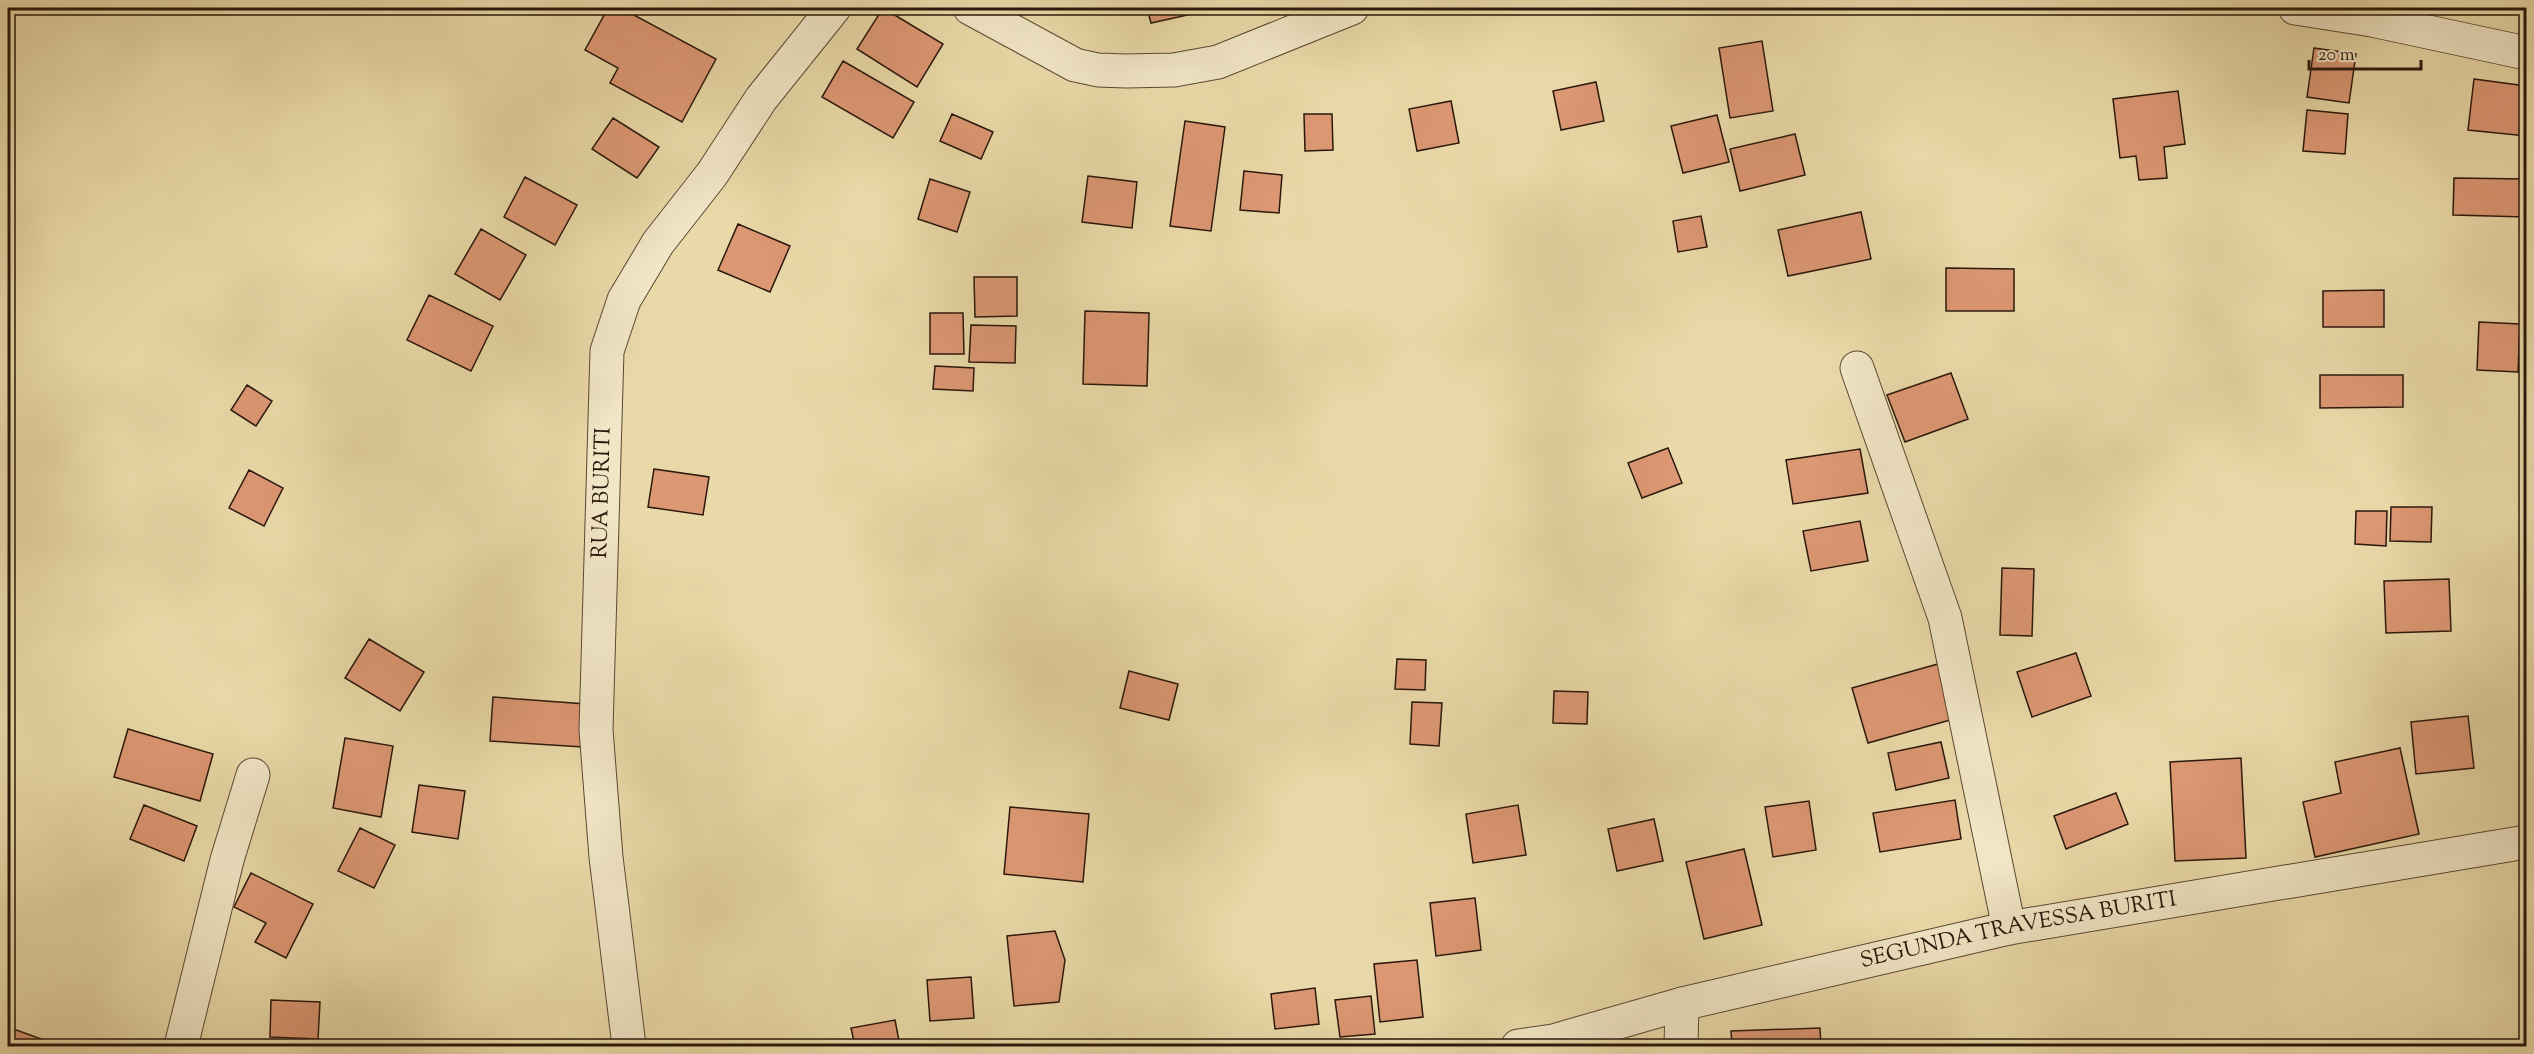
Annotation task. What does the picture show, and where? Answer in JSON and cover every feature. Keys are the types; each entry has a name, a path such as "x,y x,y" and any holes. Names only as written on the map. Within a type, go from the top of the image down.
{"street":[{"name":"RUA BURITI","path":"629,1047 606,856 596,730 607,351 624,300 658,243 712,174 761,99 834,8"},
{"path":"970,8 1075,65 1098,70 1126,71 1174,70 1218,62 1352,8"},
{"path":"2295,8 2372,20 2526,53"},
{"path":"1857,368 1945,618 2010,928"},
{"path":"181,1047 227,860 253,775"},
{"name":"SEGUNDA TRAVESSA BURITI","path":"1518,1047 1553,1041 1683,1004 2010,928 2526,842"},
{"path":"1681,1047 1683,1004"}],"building":[{"path":"608,8 621,8 716,59 682,122 610,83 618,68 585,50"},
{"path":"883,8 943,44 917,87 857,49"},
{"path":"1147,8 1190,8 1192,14 1151,23"},
{"path":"1762,41 1773,111 1730,118 1719,48"},
{"path":"2314,48 2356,54 2349,103 2307,97"},
{"path":"843,61 914,102 893,138 822,97"},
{"path":"2474,79 2526,86 2526,136 2468,130"},
{"path":"1596,82 1604,121 1561,130 1553,91"},
{"path":"2178,91 2185,144 2164,147 2167,178 2139,180 2136,156 2120,158 2113,99"},
{"path":"1451,101 1459,143 1417,151 1409,109"},
{"path":"2307,110 2348,114 2345,154 2303,151"},
{"path":"952,114 993,132 981,159 940,141"},
{"path":"1304,114 1332,114 1333,150 1305,151"},
{"path":"1717,115 1729,162 1683,173 1671,126"},
{"path":"613,118 659,147 637,178 592,149"},
{"path":"1185,121 1225,127 1211,231 1170,226"},
{"path":"1795,134 1805,175 1740,191 1730,149"},
{"path":"1244,171 1282,175 1279,213 1240,210"},
{"path":"1088,176 1137,182 1132,228 1082,222"},
{"path":"525,177 577,205 555,245 504,217"},
{"path":"2454,178 2526,179 2526,217 2453,215"},
{"path":"930,179 970,192 957,232 918,219"},
{"path":"1861,212 1871,259 1788,276 1778,230"},
{"path":"1701,216 1707,247 1678,252 1673,221"},
{"path":"738,224 790,246 770,292 718,270"},
{"path":"481,229 526,255 500,300 455,274"},
{"path":"1946,268 2014,269 2014,311 1946,311"},
{"path":"974,277 1017,277 1017,316 975,317"},
{"path":"2384,290 2384,327 2323,327 2323,291"},
{"path":"429,295 493,326 471,371 407,340"},
{"path":"1085,311 1149,313 1147,386 1083,384"},
{"path":"930,313 963,313 964,354 930,354"},
{"path":"2479,322 2520,324 2518,372 2477,370"},
{"path":"971,325 1016,326 1015,363 969,362"},
{"path":"935,366 974,368 973,391 933,389"},
{"path":"1951,373 1968,419 1905,442 1887,395"},
{"path":"2320,375 2403,375 2403,407 2320,408"},
{"path":"247,385 272,401 256,426 231,410"},
{"path":"1668,448 1682,483 1642,498 1628,463"},
{"path":"1860,449 1868,493 1793,504 1786,460"},
{"path":"654,469 709,477 703,515 648,507"},
{"path":"249,470 283,488 264,526 229,508"},
{"path":"2391,507 2432,507 2431,542 2390,541"},
{"path":"2356,511 2387,511 2386,546 2355,544"},
{"path":"1860,521 1868,561 1811,571 1803,531"},
{"path":"2002,568 2034,569 2032,636 2000,635"},
{"path":"2449,579 2451,631 2386,633 2384,581"},
{"path":"369,639 424,672 400,711 345,678"},
{"path":"2076,653 2091,696 2032,717 2017,672"},
{"path":"1397,659 1426,660 1425,690 1395,689"},
{"path":"1945,662 1961,717 1868,743 1852,688"},
{"path":"1129,671 1178,684 1169,720 1120,708"},
{"path":"1554,691 1588,692 1587,724 1553,723"},
{"path":"493,697 586,704 583,747 490,741"},
{"path":"1412,702 1442,703 1439,746 1410,744"},
{"path":"2468,716 2474,768 2416,774 2411,722"},
{"path":"128,729 213,754 200,801 114,777"},
{"path":"345,738 393,746 381,817 333,808"},
{"path":"1941,742 1949,778 1896,790 1888,753"},
{"path":"2400,748 2419,834 2315,857 2303,802 2341,793 2335,762"},
{"path":"2241,758 2246,858 2175,861 2170,762"},
{"path":"419,785 465,791 458,839 412,832"},
{"path":"2116,793 2128,824 2066,849 2054,816"},
{"path":"1955,800 1961,839 1880,852 1873,813"},
{"path":"1809,801 1816,850 1773,857 1765,807"},
{"path":"144,805 197,826 184,861 130,839"},
{"path":"1518,805 1526,855 1473,863 1466,814"},
{"path":"1010,807 1089,814 1083,882 1004,874"},
{"path":"1654,819 1663,861 1617,871 1608,829"},
{"path":"360,828 395,845 374,888 338,871"},
{"path":"1744,849 1762,925 1704,939 1686,862"},
{"path":"251,873 313,904 286,958 255,942 266,923 234,907"},
{"path":"1475,898 1481,950 1436,956 1430,903"},
{"path":"1055,931 1065,960 1059,1002 1014,1006 1007,936"},
{"path":"1417,960 1423,1017 1380,1022 1374,964"},
{"path":"971,977 974,1018 930,1021 927,980"},
{"path":"1315,988 1319,1024 1275,1029 1271,994"},
{"path":"1371,996 1375,1034 1340,1037 1335,1000"},
{"path":"271,1000 320,1002 318,1039 270,1037"},
{"path":"895,1020 900,1046 855,1046 851,1028"},
{"path":"8,1027 52,1043 51,1046 8,1046"},
{"path":"1820,1028 1821,1046 1732,1046 1731,1031"}]}
